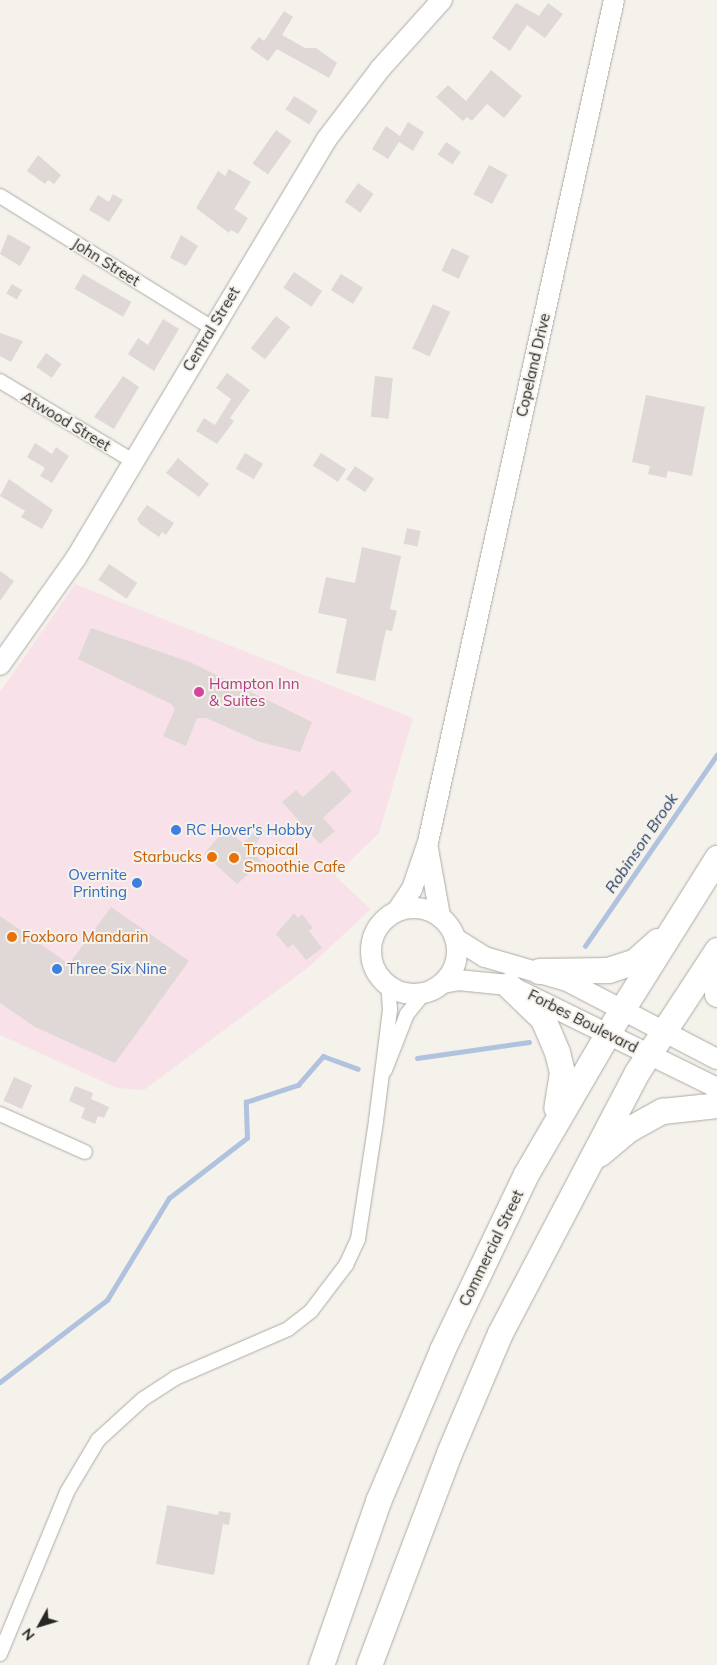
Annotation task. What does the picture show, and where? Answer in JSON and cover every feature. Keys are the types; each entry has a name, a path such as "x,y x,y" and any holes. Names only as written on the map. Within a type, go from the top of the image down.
{"highway":[{"name":"Commercial Street","path":"321,1665 378,1501 442,1350 553,1124 672,928 717,858"},
{"path":"539,971 592,972 620,966 635,960 672,928"},
{"path":"369,1665 442,1471 500,1334 648,1055 717,950"},
{"path":"717,960 717,994"},
{"path":"508,985 543,1019 557,1052 561,1086 553,1124"},
{"path":"590,1162 629,1129 662,1111 717,1105"}],"street":[{"name":"Central Street","path":"0,665 76,558 326,140 422,23 428,0"},
{"path":"422,23 442,0"},
{"name":"Copeland Drive","path":"428,842 614,0"},
{"name":"John Street","path":"0,196 212,328"},
{"name":"Atwood Street","path":"0,381 133,461"},
{"path":"428,842 412,889 397,911 376,931 371,950 376,969 388,984 406,993 434,988"},
{"path":"382,1078 407,1014 454,967 456,939 440,916 428,842"},
{"path":"397,911 424,909 440,916"},
{"name":"Forbes Boulevard","path":"456,939 485,957 539,971 567,981 662,1033 717,1059"},
{"name":"Forbes Boulevard","path":"434,988 458,980 508,985 717,1088"},
{"path":"0,1654 67,1492 98,1440 132,1408 175,1378 288,1329 311,1311 340,1275 358,1239 390,1010 388,984"},
{"path":"0,1114 86,1152"}],"shaded area":[{"path":"75,584 413,718 379,833 335,876 371,909 310,966 144,1090 117,1088 0,1035 0,692"}],"building":[{"path":"516,3 539,16 548,3 563,14 545,38 527,25 510,51 492,38"},
{"path":"284,11 293,17 282,35 305,48 316,48 337,63 329,78 277,49 268,61 250,48 259,37 264,41"},
{"path":"491,70 522,96 504,118 487,104 472,121 467,117 463,121 436,97 448,85 466,101"},
{"path":"294,96 318,111 309,124 286,110"},
{"path":"408,122 424,132 413,151 399,142 388,159 372,149 386,126 400,136"},
{"path":"276,130 292,141 268,174 252,164"},
{"path":"446,142 461,152 453,165 438,154"},
{"path":"38,155 61,175 54,184 48,180 45,184 27,171"},
{"path":"489,165 508,175 492,204 474,194"},
{"path":"229,169 251,182 234,209 248,218 238,234 231,230 229,233 196,208 218,171 225,176"},
{"path":"358,183 374,194 360,213 345,202"},
{"path":"113,194 123,200 109,222 89,210 98,195 109,202"},
{"path":"8,234 31,247 20,266 0,254"},
{"path":"181,235 198,246 186,266 170,258"},
{"path":"452,248 469,256 459,279 441,271"},
{"path":"294,272 322,291 312,307 283,288"},
{"path":"83,274 131,302 123,317 75,289"},
{"path":"341,274 363,288 353,304 331,290"},
{"path":"12,284 22,290 17,300 6,293"},
{"path":"433,304 450,312 430,356 412,348"},
{"path":"276,316 290,327 265,359 251,348"},
{"path":"163,319 179,329 154,371 128,354 138,338 148,345"},
{"path":"0,333 23,341 11,362 0,356"},
{"path":"46,353 62,364 52,378 36,367"},
{"path":"227,373 250,390 230,418 234,421 217,444 196,431 204,418 215,425 231,399 216,388"},
{"path":"123,376 139,387 114,429 94,417"},
{"path":"375,376 393,378 389,419 371,417"},
{"path":"646,395 705,407 692,476 668,471 666,478 648,474 650,466 632,462"},
{"path":"35,443 52,454 56,447 69,456 52,483 40,476 45,468 27,457"},
{"path":"245,453 263,464 254,479 236,468"},
{"path":"321,453 346,469 338,482 313,466"},
{"path":"178,458 209,484 199,497 166,473"},
{"path":"355,466 374,479 365,492 346,479"},
{"path":"9,479 53,510 42,529 21,517 25,511 0,496"},
{"path":"147,505 174,523 166,535 162,532 159,537 140,524 137,519"},
{"path":"407,528 421,531 417,547 404,544"},
{"path":"362,547 401,556 390,609 397,611 392,631 386,630 375,681 336,673 347,619 318,613 326,577 355,583"},
{"path":"109,564 137,583 127,599 98,580"},
{"path":"0,571 14,581 0,601"},
{"name":"Hampton Inn & Suites","path":"91,628 190,662 312,722 300,752 260,742 206,718 197,718 186,746 163,736 175,709 171,704 78,659"},
{"path":"333,770 352,791 323,818 335,831 320,844 282,802 296,790 303,797"},
{"name":"Tropical Smoothie Cafe","path":"259,827 265,831 251,850 262,862 237,884 204,854 225,829 243,843"},
{"path":"111,907 189,961 115,1063 35,1027 0,1003 0,916 69,964"},
{"path":"294,913 298,918 302,914 313,928 309,931 322,948 306,960 293,944 288,948 276,934"},
{"path":"14,1077 32,1085 22,1109 3,1101"},
{"path":"75,1086 93,1093 91,1099 109,1107 104,1118 98,1116 95,1124 81,1118 85,1108 69,1101"},
{"path":"167,1505 218,1515 219,1511 231,1513 229,1525 223,1524 214,1575 156,1564"}],"waterway":[{"name":"Robinson Brook","path":"585,946 717,755"},
{"name":"Robinson Brook","path":"417,1058 529,1042"},
{"name":"Robinson Brook","path":"0,1382 107,1300 169,1198 247,1138 246,1102 298,1085 323,1056 358,1069"}],"place":[{"name":"Hampton Inn & Suites","path":"199,692"},
{"name":"RC Hover's Hobby","path":"176,830"},
{"name":"Starbucks","path":"212,857"},
{"name":"Tropical Smoothie Cafe","path":"234,858"},
{"name":"Overnite Printing","path":"137,883"},
{"name":"Foxboro Mandarin","path":"12,937"},
{"name":"Three Six Nine","path":"57,969"}]}
